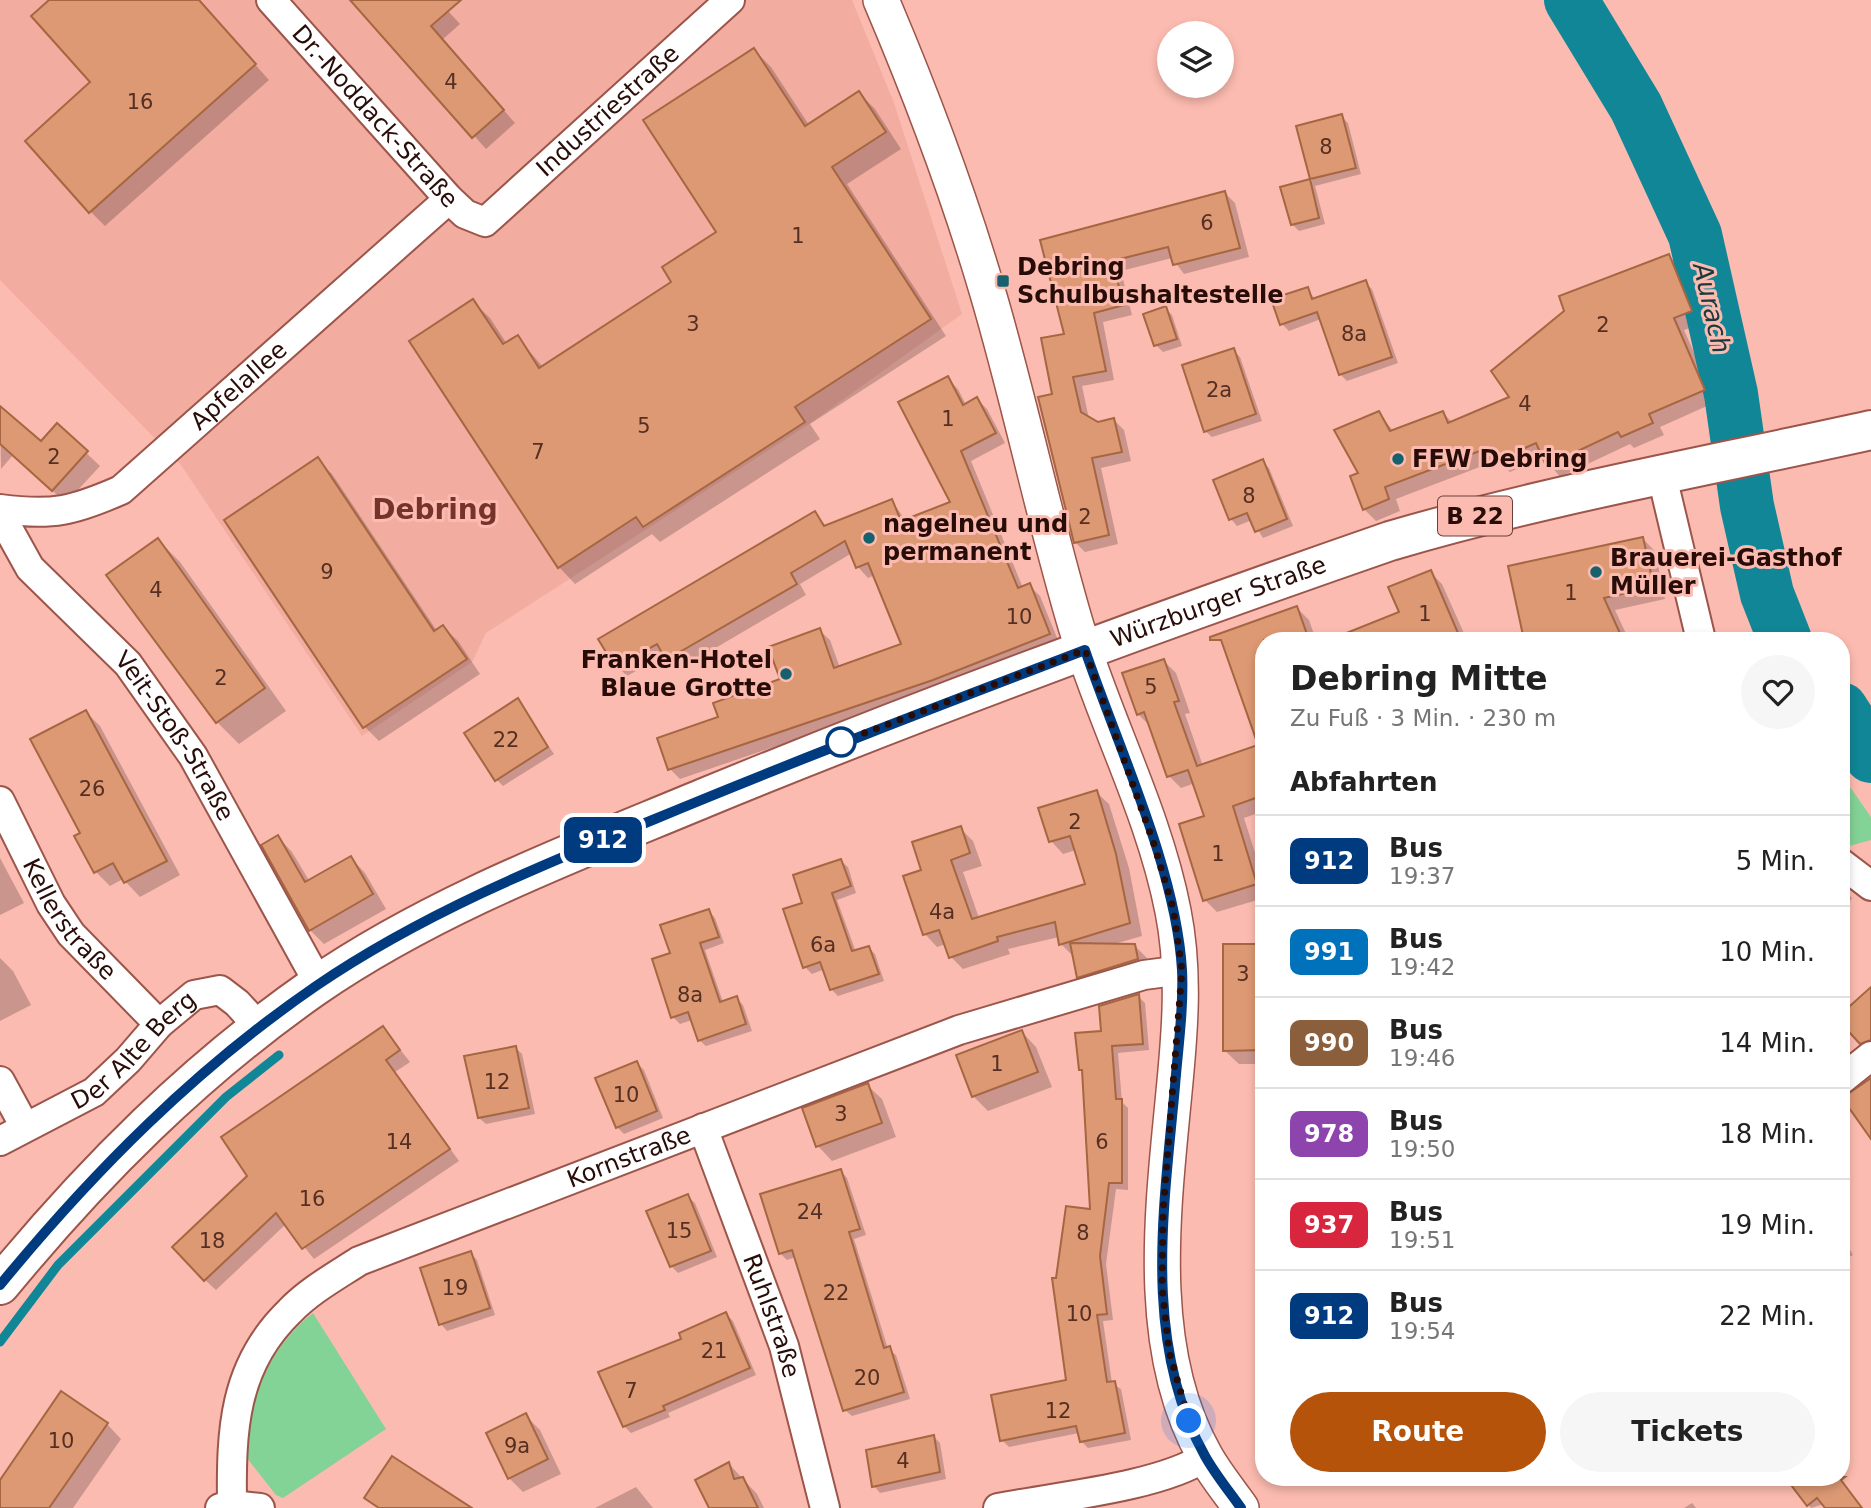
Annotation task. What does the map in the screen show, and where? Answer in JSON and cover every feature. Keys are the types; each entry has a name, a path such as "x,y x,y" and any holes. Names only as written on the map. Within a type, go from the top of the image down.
{"main road":[{"name":"Würzburger Straße","path":"0,1285 103,1167 185,1087 258,1027 319,984 392,940 538,866 839,743 1085,650 1390,541 1479,515 1679,468 1871,430"}],"street":[{"name":"Dr.-Noddack-Straße","path":"271,0 449,199 464,214 485,222"},
{"name":"Industriestraße","path":"485,222 730,0"},
{"path":"881,0 941,154 986,287 1085,650 1154,844 1173,908 1182,970 1163,1212 1162,1286 1169,1351 1189,1421 1205,1457 1241,1508"},
{"name":"Apfelallee","path":"0,509 34,513 79,508 121,490 449,199"},
{"path":"1679,468 1700,632"},
{"name":"Veit-Stoß-Straße","path":"0,514 30,568 128,664 193,756 319,984"},
{"name":"Kellerstraße","path":"0,801 51,904 71,934 159,1024"},
{"path":"1850,870 1871,886"},
{"name":"Kornstraße","path":"226,1506 231,1440 242,1388 260,1347 290,1311 359,1261 959,1030 1144,975 1182,970"},
{"name":"Der Alte Berg","path":"0,1141 94,1092 128,1060 159,1024 194,995 220,990 237,1003 258,1027"},
{"path":"1850,1073 1871,1056"},
{"path":"0,1081 25,1127"},
{"name":"Ruhlstraße","path":"703,1128 784,1346 825,1508"},
{"path":"998,1508 1160,1478 1189,1468 1205,1457"},
{"path":"226,1506 260,1508"}],"shaded area":[{"path":"0,0 852,0 894,103 962,314 809,424 486,633 472,662 362,736 181,465 0,280"}],"green space":[{"path":"1850,787 1871,817 1871,840 1850,846"},
{"path":"313,1313 386,1429 283,1498 276,1495 243,1453 257,1393 264,1376 283,1343"}],"building":[{"path":"49,0 199,0 256,64 89,213 25,141 90,82 31,16"},
{"path":"350,0 461,0 431,26 504,110 472,138"},
{"path":"754,48 805,126 859,91 886,132 832,167 931,319 795,407 805,422 643,527 636,517 558,568 409,341 473,299 503,344 518,335 539,368 671,282 662,267 716,232 643,120"},
{"path":"1342,114 1356,168 1310,179 1296,126"},
{"path":"1310,179 1319,218 1291,225 1280,187"},
{"path":"1225,191 1240,248 1173,265 1168,247 1112,261 1124,305 1094,313 1106,371 1073,377 1081,412 1098,422 1114,418 1122,452 1092,458 1109,535 1074,543 1038,397 1052,394 1041,338 1064,334 1040,240"},
{"path":"1669,254 1692,311 1674,318 1705,390 1649,414 1653,423 1621,437 1618,432 1546,466 1536,443 1496,461 1490,447 1385,487 1389,499 1363,510 1350,476 1358,473 1334,430 1379,411 1390,431 1443,411 1448,423 1509,397 1491,371 1564,311 1559,296"},
{"path":"1366,280 1392,357 1339,375 1317,312 1280,325 1271,299 1308,287 1312,299"},
{"path":"1166,306 1177,339 1154,346 1143,314"},
{"path":"1234,348 1256,414 1204,432 1182,365"},
{"path":"948,376 963,405 977,397 996,433 961,451 1018,588 1030,583 1050,634 933,680 668,770 657,738 718,717 713,703 780,679 768,647 820,628 834,668 901,644 868,563 856,568 845,541 791,573 797,584 666,660 657,644 615,667 598,639 815,511 824,526 892,499 901,521 950,502 898,402"},
{"path":"0,406 41,441 57,423 88,451 52,491 0,444"},
{"path":"318,457 434,631 443,625 467,659 363,728 224,520"},
{"path":"1263,459 1287,519 1255,532 1247,513 1229,520 1213,480"},
{"path":"1643,537 1654,587 1604,598 1619,632 1522,632 1508,566"},
{"path":"158,538 265,688 216,723 106,575"},
{"path":"1431,570 1458,632 1349,632 1399,612 1388,587"},
{"path":"1297,606 1306,632 1255,632 1255,736 1221,640 1210,640 1210,637"},
{"path":"1164,659 1179,701 1174,702 1197,766 1255,746 1255,798 1233,806 1255,885 1203,901 1179,824 1204,816 1188,770 1167,777 1144,712 1137,715 1122,673"},
{"path":"518,698 548,747 495,781 464,733"},
{"path":"86,710 167,861 124,883 113,863 94,873 74,836 80,833 30,739"},
{"path":"1097,790 1116,854 1130,923 1059,945 1055,922 997,937 998,941 949,958 939,930 923,935 903,876 921,870 912,842 961,826 970,853 951,860 972,919 1085,884 1070,836 1049,842 1038,808"},
{"path":"278,835 305,882 351,856 373,894 309,931 261,845"},
{"path":"841,859 851,886 832,893 852,951 869,946 879,974 830,990 820,962 803,968 783,909 802,903 793,875"},
{"path":"709,909 719,937 700,943 720,1002 737,996 746,1024 698,1041 688,1012 671,1018 652,959 670,953 660,925"},
{"path":"1070,943 1135,944 1138,959 1077,978"},
{"path":"1223,944 1255,944 1255,1050 1223,1051"},
{"path":"1871,987 1871,1040 1860,1044 1850,1033 1850,1006"},
{"path":"1139,994 1143,1044 1112,1046 1116,1099 1122,1099 1122,1183 1109,1183 1100,1256 1107,1314 1097,1315 1107,1382 1115,1381 1125,1433 1080,1442 1076,1426 1000,1441 991,1395 1066,1380 1052,1278 1056,1278 1066,1206 1090,1209 1082,1070 1079,1070 1075,1033 1101,1031 1099,1006"},
{"path":"383,1026 400,1050 386,1060 450,1149 302,1249 276,1213 204,1281 172,1247 247,1176 221,1137"},
{"path":"1022,1030 1038,1072 972,1097 956,1055"},
{"path":"516,1046 529,1108 478,1118 464,1056"},
{"path":"637,1061 657,1111 616,1128 595,1078"},
{"path":"1871,1078 1871,1139 1850,1109 1850,1092"},
{"path":"868,1083 882,1123 816,1147 802,1108"},
{"path":"841,1169 860,1229 849,1232 884,1348 890,1346 904,1392 843,1411 792,1250 779,1254 760,1194"},
{"path":"688,1194 711,1251 670,1267 646,1211"},
{"path":"471,1251 490,1308 439,1325 420,1268"},
{"path":"726,1312 750,1368 663,1406 665,1410 623,1427 598,1372 681,1339 679,1333"},
{"path":"61,1391 108,1423 49,1508 0,1508 0,1480"},
{"path":"526,1413 548,1459 508,1479 486,1433"},
{"path":"934,1435 940,1472 872,1487 866,1450"},
{"path":"392,1456 472,1508 379,1508 364,1498"},
{"path":"729,1462 734,1479 743,1477 758,1508 709,1508 695,1480"},
{"path":"1792,1486 1846,1486 1862,1508 1825,1508 1817,1498 1807,1506"}],"waterway":[{"name":"Aurach","path":"1571,0 1636,107 1695,235 1731,394 1747,506 1767,594 1782,632"},
{"name":"Aurach","path":"1850,723 1871,756"},
{"path":"0,1342 58,1265 226,1097 279,1055"}],"bus line":[{"name":"912","path":"0,1285 103,1167 185,1087 258,1027 319,984 392,940 538,866 839,743 1085,650 1154,844 1173,908 1182,970 1163,1212 1162,1286 1169,1351 1189,1421 1205,1457 1241,1508"}],"place":[{"name":"Debring Schulbushaltestelle","path":"1003,281"},
{"name":"FFW Debring","path":"1398,459"},
{"name":"nagelneu und permanent","path":"869,538"},
{"name":"Brauerei-Gasthof Müller","path":"1596,572"},
{"name":"Franken-Hotel Blaue Grotte","path":"786,674"}],"district":[{"name":"Debring","path":"435,509"}],"route":[{"path":"841,742 839,743 1085,650 1154,844 1173,908 1182,970 1163,1212 1162,1286 1169,1351 1189,1421"}]}
